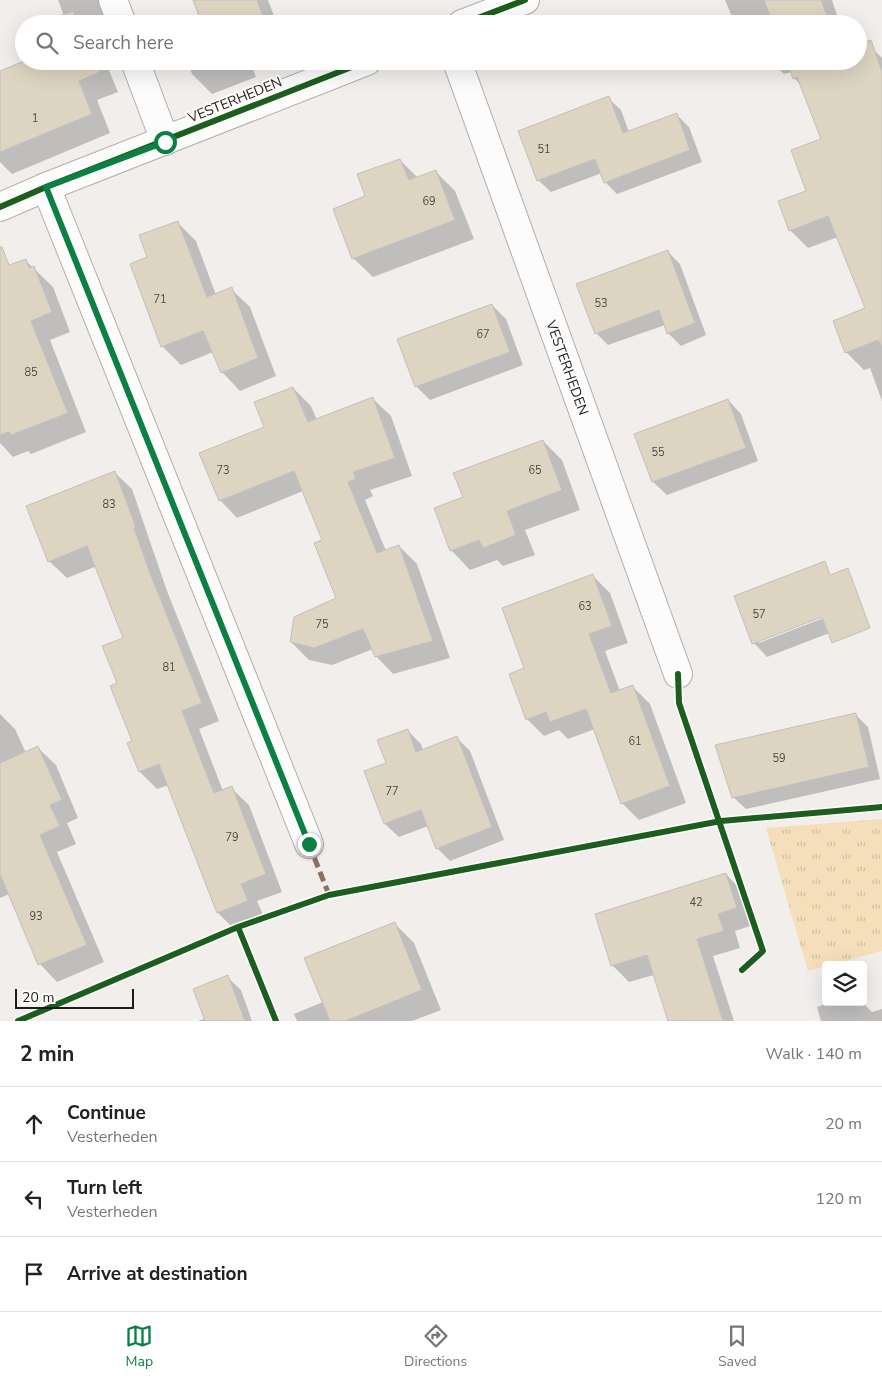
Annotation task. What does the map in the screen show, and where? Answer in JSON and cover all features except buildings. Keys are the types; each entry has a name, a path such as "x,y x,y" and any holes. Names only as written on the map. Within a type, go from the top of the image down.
{"street":[{"path":"113,0 119,15"},
{"path":"482,15 511,2"},
{"path":"139,70 165,142"},
{"name":"VESTERHEDEN","path":"0,207 46,187 165,142 345,70"},
{"name":"VESTERHEDEN","path":"460,70 678,674"},
{"path":"46,187 309,844"}],"green space":[{"path":"882,819 882,951 845,961 822,961 822,967 808,971 766,828"}],"marked path":[{"path":"309,844 329,895"}],"cycle path":[{"path":"486,15 525,0"},
{"path":"0,207 46,187 344,70"},
{"path":"678,674 679,703 763,951 742,970"},
{"path":"18,1021 238,927 329,895 721,821 882,807"},
{"path":"238,927 276,1021"}],"route":[{"path":"165,142 46,187 309,844"}]}
